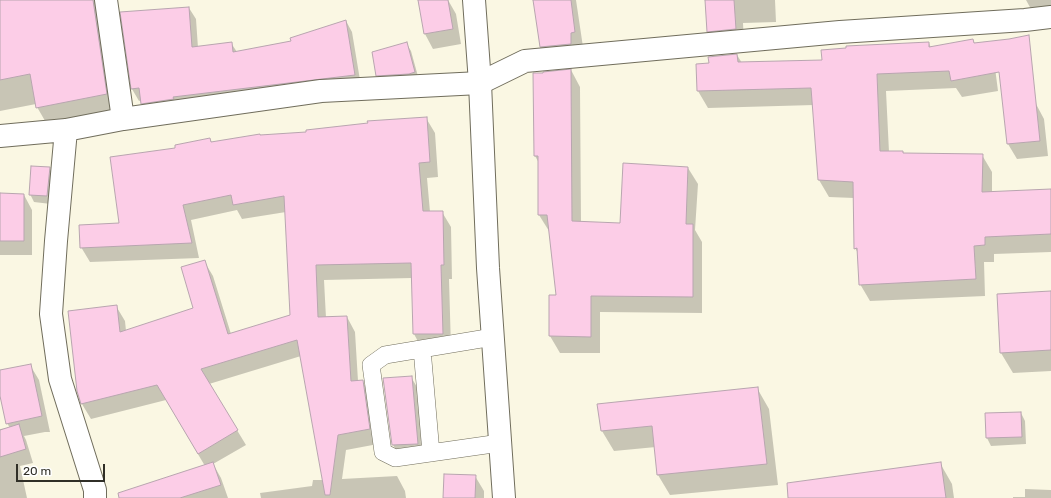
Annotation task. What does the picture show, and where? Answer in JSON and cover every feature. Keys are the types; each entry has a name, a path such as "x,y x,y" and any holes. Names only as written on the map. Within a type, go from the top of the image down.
{"street":[{"path":"106,0 123,119"},
{"path":"474,0 480,83 488,268 504,498"},
{"path":"0,136 66,130 123,119 321,92 480,83 525,61 840,32 1051,18"},
{"path":"66,130 51,314 60,379 95,490 95,498"}],"lane":[{"path":"493,337 385,356 371,365 383,452 395,458 500,443"},
{"path":"422,349 431,453"}],"building":[{"path":"0,0 93,0 107,94 36,108 30,74 0,80"},
{"path":"418,0 448,0 453,29 424,34"},
{"path":"533,0 571,0 575,32 571,33 571,44 540,47"},
{"path":"705,0 734,0 736,29 707,32"},
{"path":"189,7 192,47 232,42 233,52 291,41 290,38 346,20 355,75 173,97 174,99 141,104 139,88 131,89 120,12"},
{"path":"1029,35 1040,141 1007,144 999,72 951,81 949,71 877,74 880,151 903,151 903,153 983,154 982,192 1051,189 1051,234 985,237 985,245 974,246 976,279 859,285 857,248 854,249 853,182 818,180 811,88 697,91 696,64 709,63 708,57 737,54 738,62 822,60 821,50 846,48 846,46 929,42 929,47 973,39 974,43"},
{"path":"407,42 415,72 409,74 376,76 372,52"},
{"path":"571,69 572,221 620,223 623,163 688,167 686,224 693,224 693,297 591,296 591,337 549,336 549,295 556,295 547,215 538,215 538,156 534,156 533,73"},
{"path":"427,117 430,162 419,163 423,211 443,211 444,265 441,265 443,334 413,334 411,263 316,265 318,317 347,316 351,381 363,380 370,429 338,435 330,495 325,495 297,340 201,369 238,430 198,454 157,385 81,404 77,391 68,311 117,305 120,332 193,308 181,267 205,260 228,334 290,315 284,196 233,205 231,195 183,205 192,243 80,248 79,225 119,223 110,157 175,148 175,145 210,138 211,142 260,134 306,132 306,130 368,123 367,121"},
{"path":"31,166 50,167 47,196 29,195"},
{"path":"0,193 24,194 24,241 0,241"},
{"path":"1051,291 1051,350 1000,353 997,294"},
{"path":"31,364 42,416 6,424 0,396 0,370"},
{"path":"412,376 418,444 392,445 383,378"},
{"path":"758,387 767,464 657,475 652,426 601,431 597,404"},
{"path":"1021,412 1022,437 986,438 985,413"},
{"path":"19,424 26,449 0,457 0,430"},
{"path":"213,462 221,485 180,498 119,498 118,493"},
{"path":"941,462 946,498 788,498 787,483"},
{"path":"444,474 476,475 475,498 443,498"}]}
